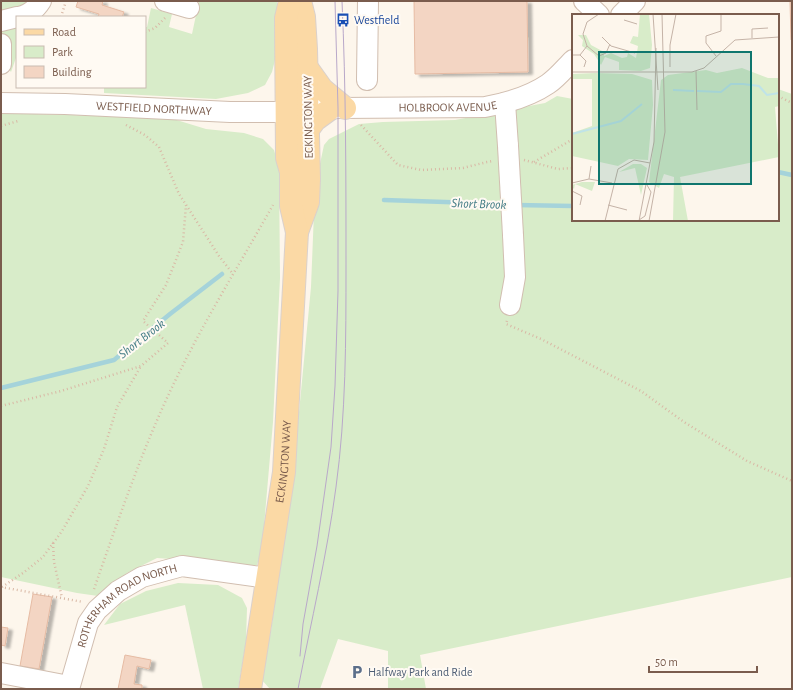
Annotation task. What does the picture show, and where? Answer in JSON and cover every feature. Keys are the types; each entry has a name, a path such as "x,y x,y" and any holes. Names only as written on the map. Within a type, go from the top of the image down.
{"main road":[{"name":"ECKINGTON WAY","path":"250,689 284,472 297,232 291,206 291,172 287,158 286,18 290,1"},
{"name":"ECKINGTON WAY","path":"297,232 308,202 309,179 307,68 304,17 300,1"},
{"path":"291,172 294,158 308,120 315,120 338,109 307,68"}],"street":[{"path":"25,16 41,1"},
{"path":"367,80 368,1"},
{"path":"584,1 598,14"},
{"path":"622,14 635,1"},
{"path":"167,2 189,8"},
{"path":"1,21 16,17"},
{"path":"1,44 1,64"},
{"name":"HOLBROOK AVENUE","path":"338,109 485,107 505,103 528,95 548,84 572,61"},
{"name":"WESTFIELD NORTHWAY","path":"1,103 65,104 230,112 286,112 308,120"},
{"path":"505,103 512,153 515,276 510,305"},
{"name":"ROTHERHAM ROAD NORTH","path":"69,688 93,606 142,577 182,566 268,578"},
{"path":"1,673 69,688"}],"path":[{"path":"61,16 66,1"},
{"path":"146,32 155,28 165,18 167,2"},
{"path":"779,96 792,103"},
{"path":"121,122 145,135 159,147 172,180 186,205 219,256 233,274"},
{"path":"361,125 398,165 421,170 463,168 494,161"},
{"path":"534,162 572,140"},
{"path":"512,153 524,160 558,169 572,168"},
{"path":"1,587 62,598 93,606 119,518 154,426 180,369 275,200"},
{"path":"1,587 23,573 42,557 62,532 88,486 104,449 117,407 141,366 168,343 143,321 166,285 183,242 186,205"},
{"path":"510,305 506,324 541,339 642,391 684,422 747,461 792,480"},
{"path":"1,406 61,391 141,366"},
{"path":"54,542 54,562 62,598"}],"green space":[{"path":"1,1 25,1 25,16 16,16 16,58 11,72 1,59"},
{"path":"199,1 277,1 276,56 272,72 265,85 248,93 216,99 104,93 104,88 146,88 146,27 151,8 172,14 169,27 192,34"},
{"path":"779,89 792,94 792,577 420,655 426,689 388,689 388,651 338,639 320,689 270,689 260,678 271,631 293,475 311,287 315,187 324,145 329,139 359,124 455,120 545,103 557,96 572,99 572,221 779,221"},
{"path":"1,113 170,118 206,129 244,133 263,139 274,150 279,169 280,278 273,422 262,549 257,565 244,567 199,561 157,558 127,573 98,596 1,577"},
{"path":"178,583 218,585 242,598 247,608 246,641 238,689 203,689 185,605 104,625 120,604 146,591"}],"building":[{"path":"78,1 103,1 102,5 124,12 122,16 98,16 99,14 76,7"},
{"path":"414,1 527,1 528,72 415,74"},
{"path":"790,1 792,1 792,40 791,40"},
{"path":"33,594 52,597 39,669 20,666"},
{"path":"1,627 8,628 5,646 1,645"},
{"path":"125,655 151,660 149,669 137,666 134,684 142,685 142,689 118,689"}],"waterway":[{"name":"Short Brook","path":"779,172 792,175"},
{"name":"Short Brook","path":"384,200 506,204"},
{"name":"Short Brook","path":"516,205 572,206"},
{"name":"Short Brook","path":"1,388 114,360 222,274"}],"tram line":[{"path":"300,656 303,624 317,546 331,447 335,386 338,291 338,108 335,1"},
{"path":"298,689 332,512 336,487 344,404 346,199 342,1"}],"place":[{"name":"Westfield","path":"343,20"},
{"name":"Halfway Park and Ride","path":"357,672"}]}
